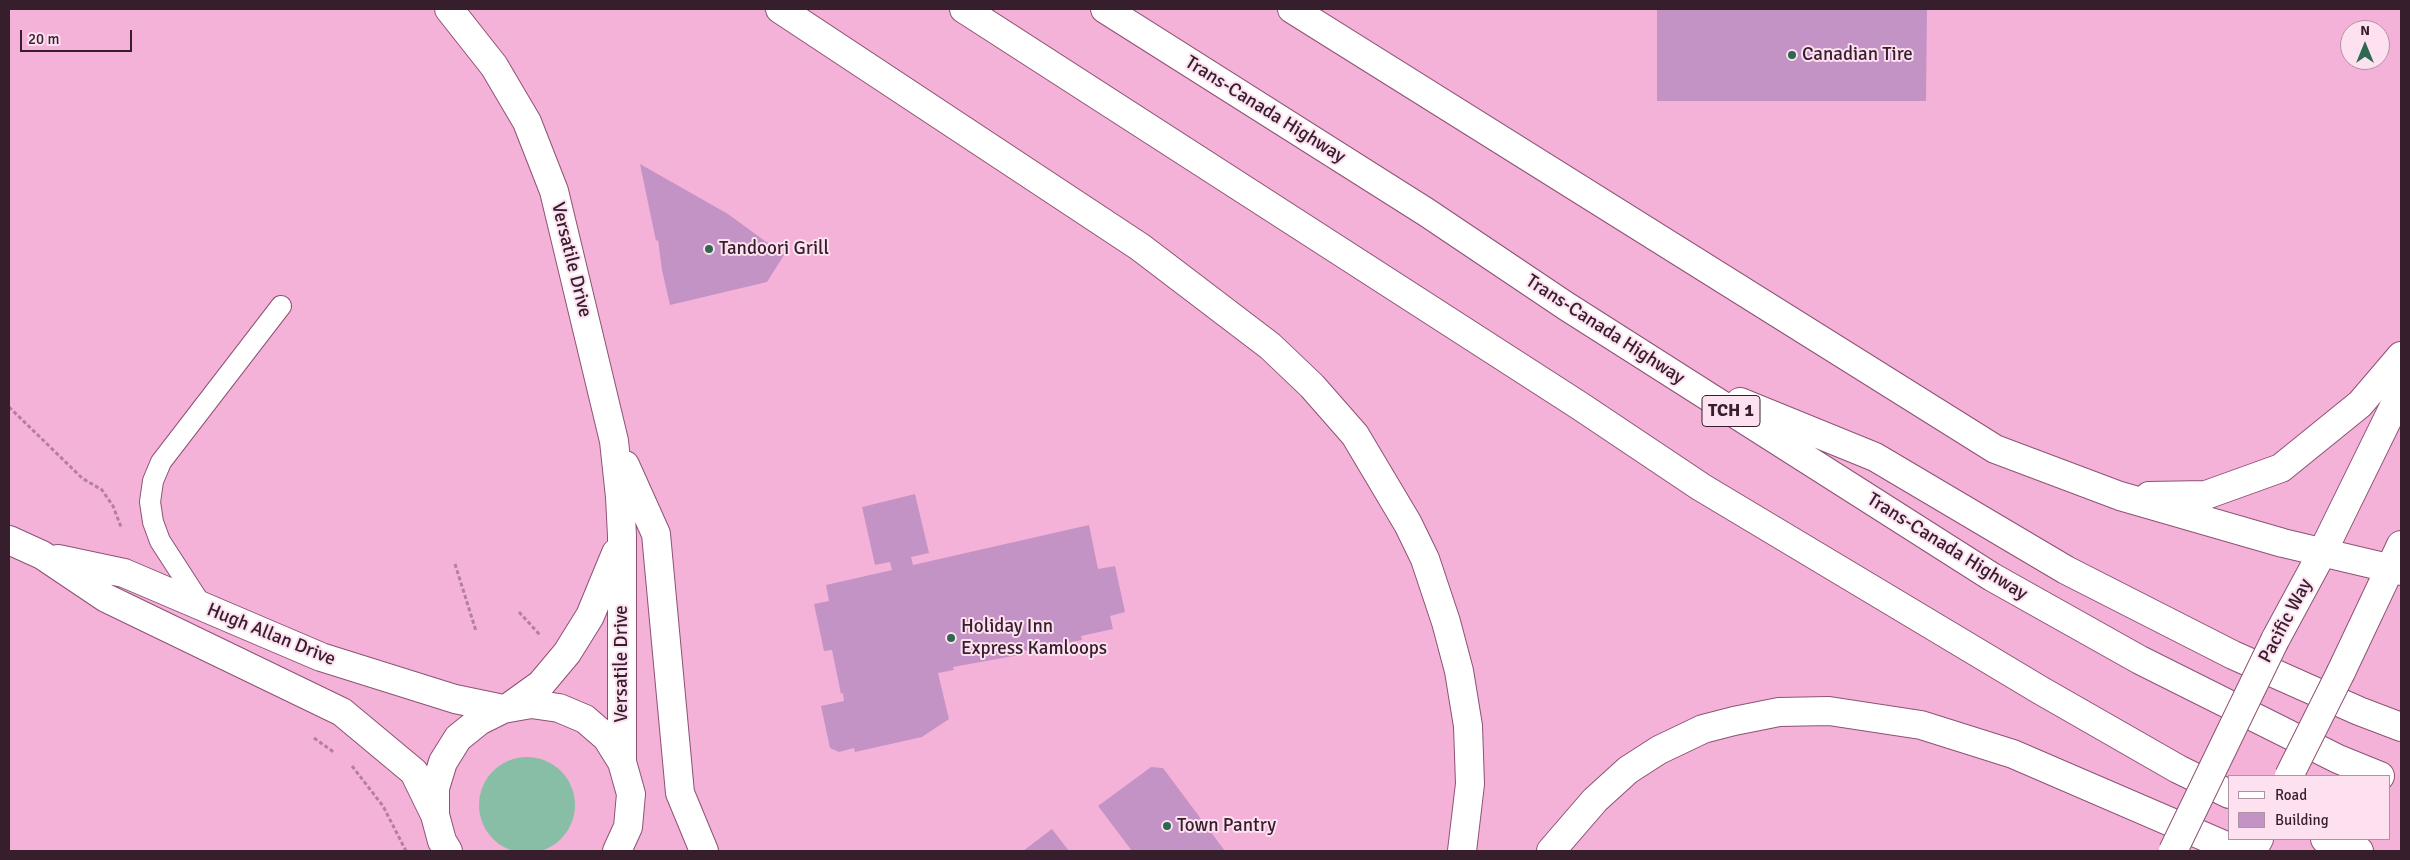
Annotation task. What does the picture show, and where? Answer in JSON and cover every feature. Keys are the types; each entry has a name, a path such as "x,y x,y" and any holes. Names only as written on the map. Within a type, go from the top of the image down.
{"main road":[{"name":"Versatile Drive","path":"450,9 494,66 526,122 554,190 614,441 622,536 622,762"},
{"path":"780,9 1140,246 1270,346 1312,386 1355,434 1408,524 1425,559 1446,622 1459,671 1468,726 1470,784 1462,851"},
{"path":"964,9 1580,406 1701,487 2040,690 2178,769 2228,794"},
{"name":"Trans-Canada Highway","path":"1105,9 1426,212 1566,306 1992,577 2148,664 2338,759 2378,775"},
{"path":"1292,9 1995,449 2120,496 2322,553 2397,561 2290,775"},
{"path":"2120,496 2206,495 2281,468 2360,404 2401,356"},
{"path":"1674,375 1875,457 2075,574 2233,655 2359,711 2401,727"},
{"name":"Pacific Way","path":"2173,851 2275,640 2322,553 2401,392"},
{"path":"614,441 656,534 680,793 704,851"},
{"name":"Versatile Drive","path":"506,708 541,684 567,653 590,616 622,536"},
{"name":"Hugh Allan Drive","path":"9,540 42,555 106,598 342,712 414,772 435,815"},
{"name":"Hugh Allan Drive","path":"42,555 124,574 321,657 455,699 506,708"},
{"path":"448,851 442,841 435,815 435,788 443,762 458,738 478,721 506,708 531,704 559,708 585,719 607,738 622,762 631,794 632,839 617,851"},
{"path":"1551,851 1595,800 1628,770 1659,750 1703,729 1734,721 1779,712 1829,711 1921,725 2013,754 2238,851"},
{"path":"2252,851 2258,840"},
{"path":"2328,840 2359,851"}],"lane":[{"path":"204,609 160,541 153,522 150,502 153,481 161,462 281,306"}],"path":[{"path":"9,407 82,478 102,490 113,506 122,529"},
{"path":"454,564 476,631"},
{"path":"519,612 535,633"}],"green space":[{"path":"527,757 546,760 561,771 572,786 575,805 572,824 561,839 546,850 527,853 508,850 493,839 482,824 479,805 482,786 493,771 508,760"}],"building":[{"name":"Canadian Tire","path":"1657,9 1927,9 1926,101 1657,101"},
{"path":"640,164 728,214 784,255 767,282 670,305 662,270 658,240 656,241"},
{"name":"Holiday Inn Express Kamloops","path":"915,494 929,553 911,557 913,565 1089,525 1098,569 1115,566 1125,612 1110,616 1113,629 1081,636 1082,640 1018,652 1019,655 953,667 954,670 938,673 949,719 922,737 855,752 854,748 839,752 830,748 821,706 844,701 843,693 841,694 832,650 824,651 814,604 829,601 826,585 892,570 890,562 875,565 862,507"},
{"path":"1151,767 1163,768 1225,851 1132,851 1098,806"},
{"path":"1052,829 1069,851 1023,851"}],"place":[{"name":"Canadian Tire","path":"1792,55"},
{"name":"Tandoori Grill","path":"709,249"},
{"name":"Holiday Inn Express Kamloops","path":"951,638"},
{"name":"Town Pantry","path":"1167,826"}]}
